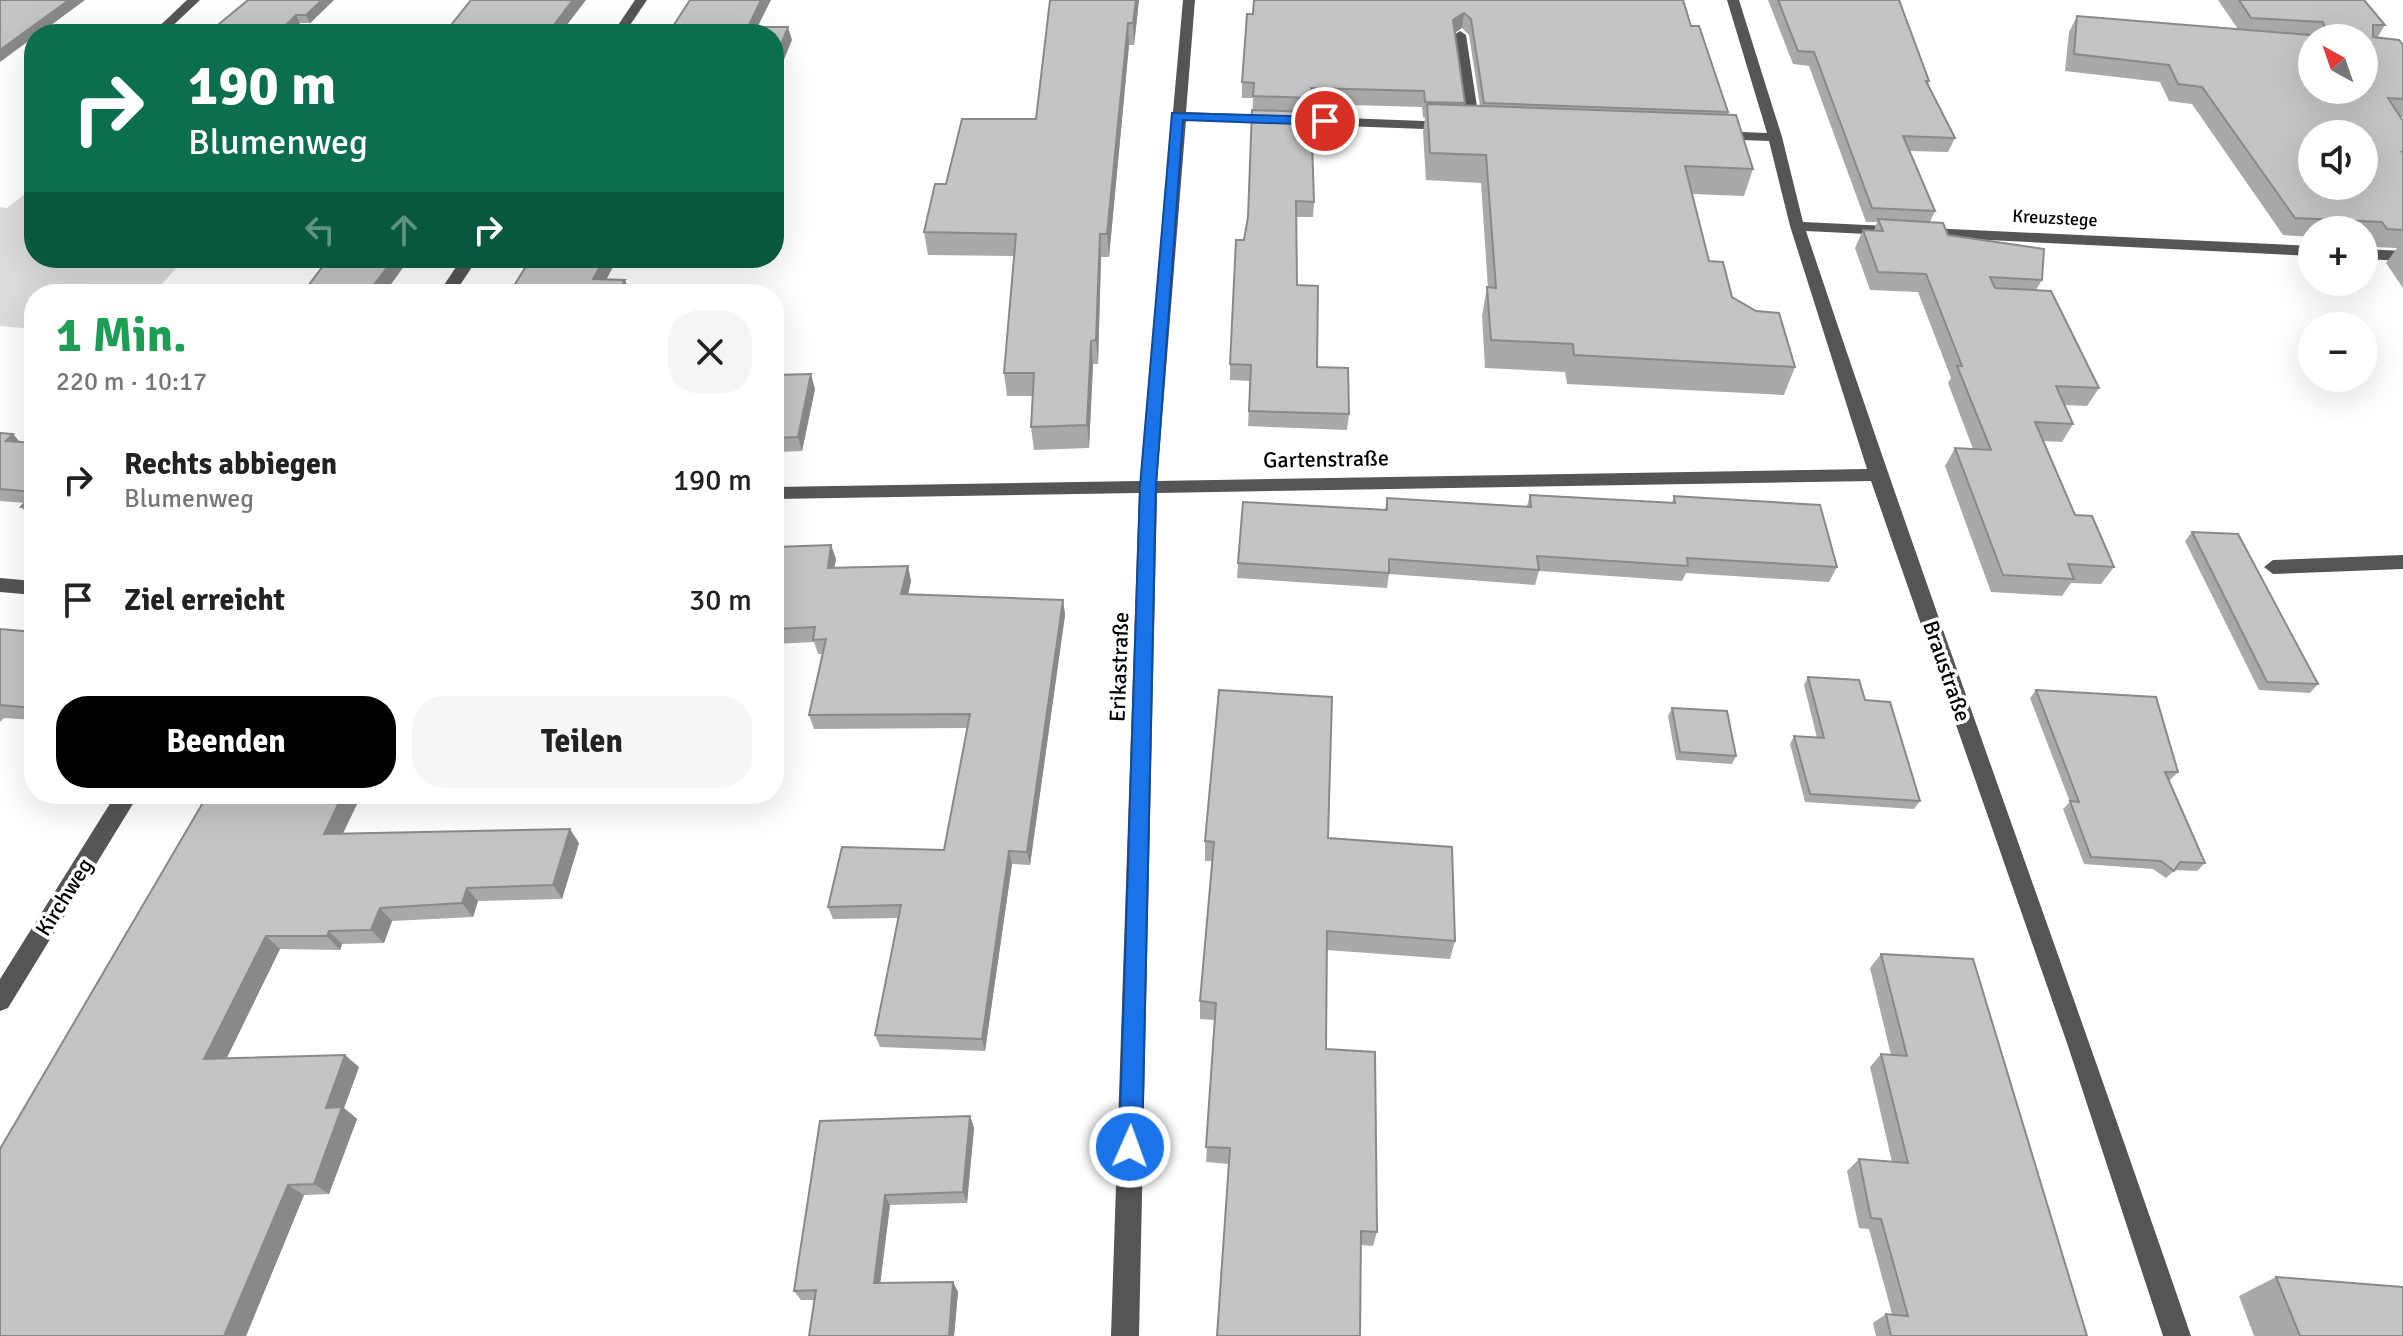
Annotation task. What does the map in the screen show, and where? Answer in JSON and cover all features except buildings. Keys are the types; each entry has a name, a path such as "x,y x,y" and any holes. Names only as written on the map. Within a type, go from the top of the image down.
{"street":[{"path":"168,24 194,0"},
{"path":"625,24 641,0"},
{"name":"Erikastraße","path":"1125,1336 1148,486 1189,0"},
{"name":"Braustraße","path":"1733,0 1775,137 1797,226 1878,475 2079,1043 2177,1336"},
{"path":"1460,35 1473,126"},
{"path":"1177,116 1489,127"},
{"path":"1695,134 1775,137"},
{"name":"Kreuzstege","path":"1797,226 2298,250"},
{"path":"2378,255 2403,256"},
{"name":"Gartenstraße","path":"784,493 1878,475"},
{"path":"2273,567 2403,562"},
{"path":"0,585 24,587"},
{"name":"Kirchweg","path":"0,1000 122,804"}],"shaded area":[{"path":"24,195 24,268 176,268 162,284 24,284 24,328 0,326 0,207 7,208"}],"route":[{"path":"1130,1147 1148,486 1177,116 1325,121"}]}
